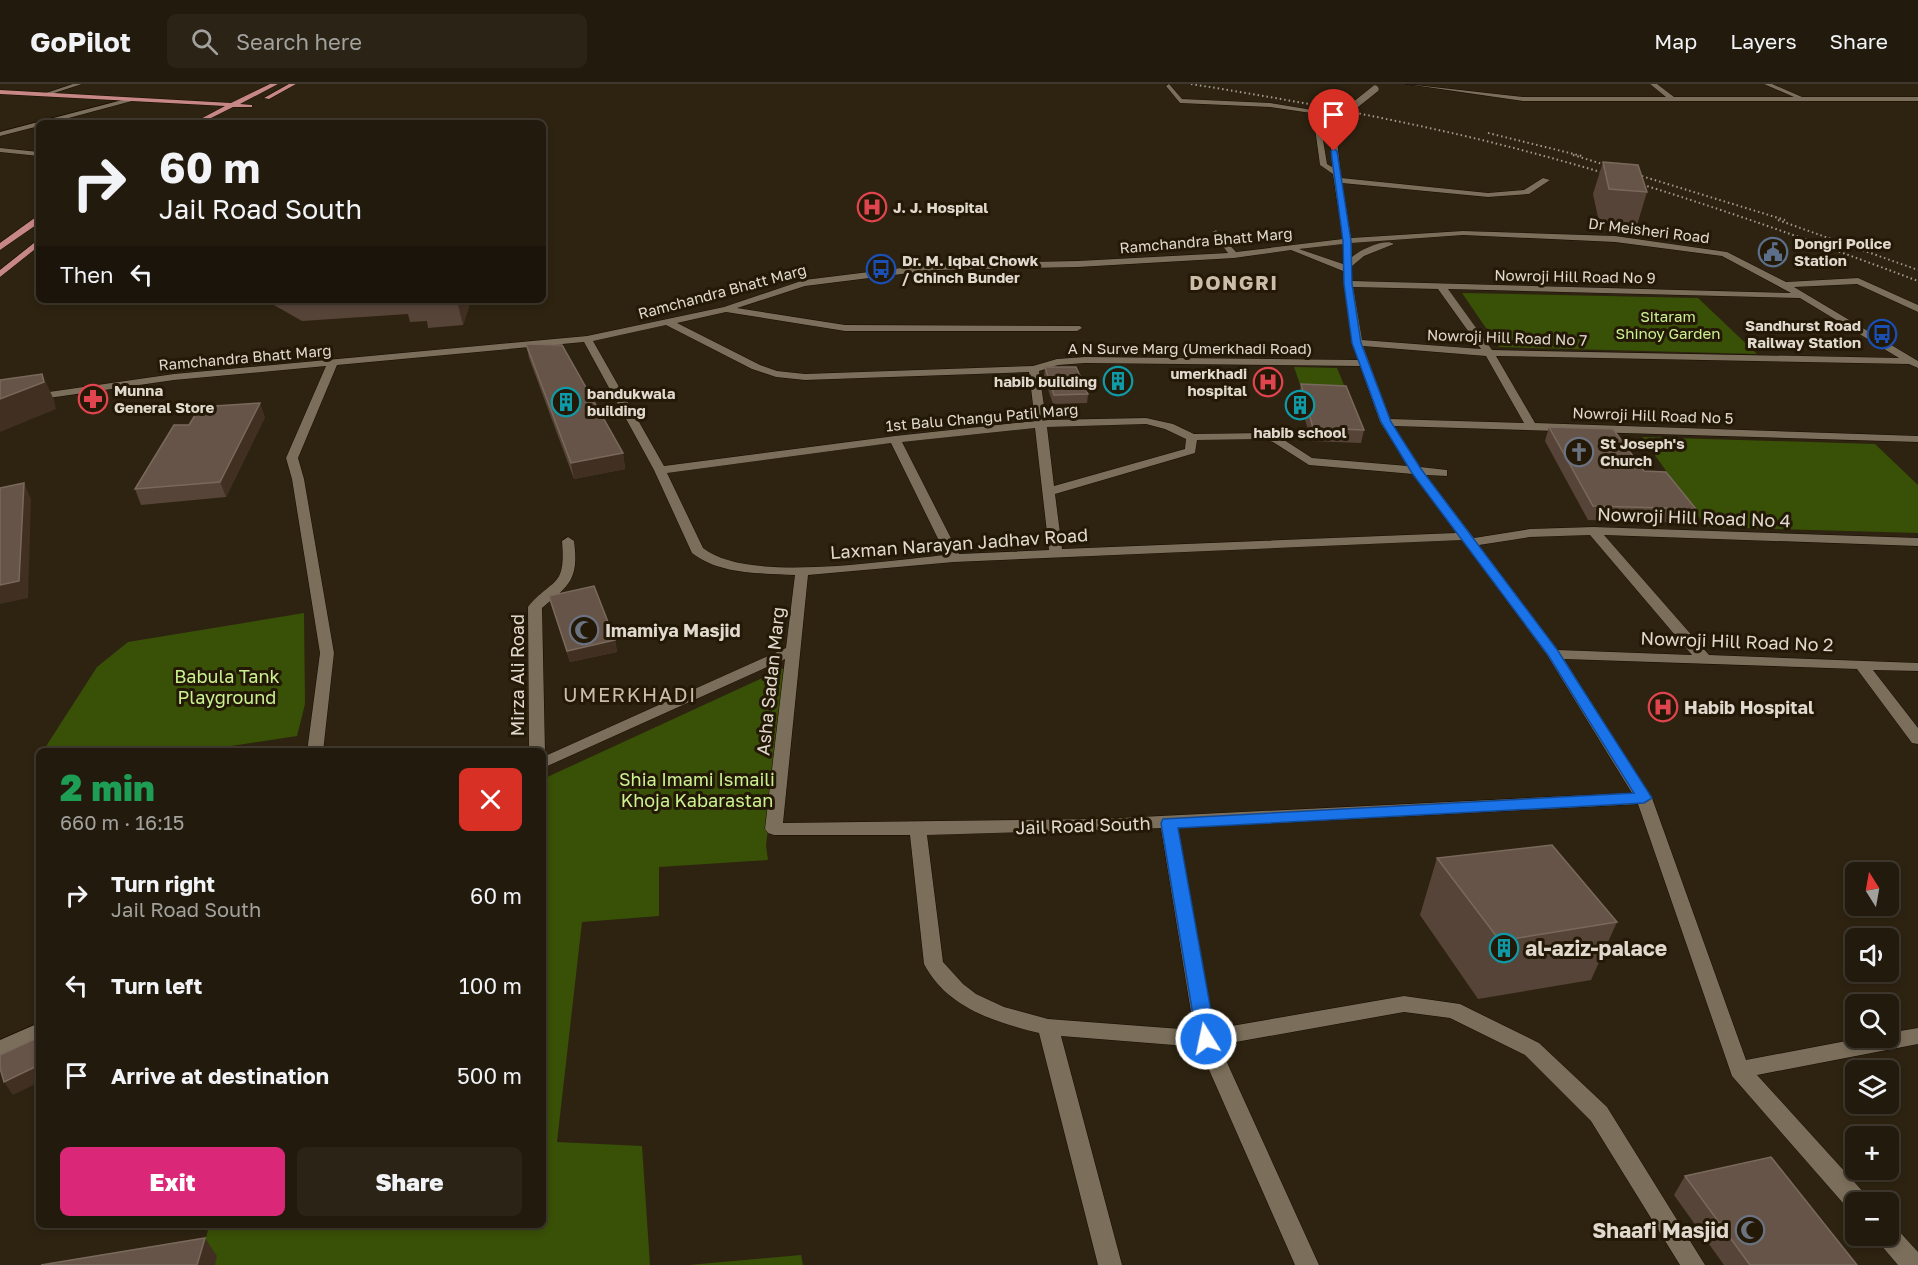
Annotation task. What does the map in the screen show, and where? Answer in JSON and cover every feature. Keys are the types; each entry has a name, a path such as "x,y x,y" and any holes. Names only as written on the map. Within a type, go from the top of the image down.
{"main road":[{"path":"202,120 275,84"},
{"path":"233,115 293,84"},
{"path":"0,92 250,106"},
{"path":"0,236 36,211"},
{"path":"0,247 36,221"},
{"path":"0,261 36,237"},
{"path":"0,274 36,238"}],"street":[{"path":"43,95 79,84"},
{"path":"1409,84 1523,99 1918,99"},
{"path":"1481,84 1485,95"},
{"path":"1653,84 1674,100"},
{"path":"1767,84 1808,100"},
{"path":"1169,86 1180,101 1270,105 1329,114 1318,128 1320,150 1324,165 1337,177 1488,195 1526,192 1546,180"},
{"path":"1376,87 1340,117 1333,130 1357,343 1386,422 1416,470 1554,654 1644,798 1739,1070 1848,1192"},
{"path":"1518,90 1523,99"},
{"path":"53,120 130,100"},
{"path":"0,134 36,124"},
{"path":"0,126 36,130"},
{"path":"0,150 36,154"},
{"path":"1216,232 1234,255"},
{"name":"Dr Meisheri Road","path":"1347,241 1463,233 1615,239 1724,254 1784,285 1914,363"},
{"path":"1348,273 1362,254 1417,236"},
{"name":"Ramchandra Bhatt Marg","path":"0,402 174,377 587,339 726,309 804,283 934,267 1078,264 1234,255 1347,241"},
{"name":"Nowroji Hill Road No 9","path":"1286,249 1332,262 1348,273 1442,288 1802,296"},
{"path":"1784,285 1858,281 1918,309"},
{"path":"1442,288 1489,353 1531,426"},
{"path":"726,309 845,328 1077,328"},
{"name":"A N Surve Marg (Umerkhadi Road)","path":"670,322 756,367 776,374 824,378 1034,369 1057,362 1084,360 1363,363"},
{"name":"Laxman Narayan Jadhav Road","path":"587,339 660,470 697,550 706,558 735,567 802,572 954,558 1468,539"},
{"name":"Nowroji Hill Road No 7","path":"1357,343 1489,353 1914,363"},
{"path":"315,748 327,653 298,479 292,458 332,364"},
{"path":"1034,369 1039,424 1051,491 1056,554"},
{"name":"1st Balu Changu Patil Marg","path":"660,470 895,439 1039,424 1146,421 1169,426 1192,437 1264,436 1277,440 1309,461 1443,473"},
{"name":"Nowroji Hill Road No 5","path":"1386,422 1918,440"},
{"path":"1051,491 1191,452 1192,437"},
{"path":"895,439 954,558"},
{"path":"1593,531 1704,659"},
{"name":"Nowroji Hill Road No 4","path":"1468,539 1530,533 1593,531 1918,542"},
{"name":"Mirza Ali Road","path":"537,748 535,606 569,577 572,565 568,541"},
{"name":"Asha Sadan Marg","path":"774,829 802,572"},
{"path":"546,762 793,650"},
{"name":"Nowroji Hill Road No 2","path":"1554,654 1918,667"},
{"path":"1862,666 1918,739"},
{"name":"Jail Road South","path":"774,829 918,831 1169,823 1644,798"},
{"path":"1169,823 1206,1039 1307,1265"},
{"path":"918,831 934,964 943,979 963,996 994,1014 1048,1027 1206,1039 1404,1004 1454,1010 1532,1049 1599,1114 1693,1265"},
{"path":"1048,1027 1110,1265"},
{"path":"0,1049 36,1032"},
{"path":"1739,1070 1918,1036"},
{"path":"1897,1246 1914,1265"}],"green space":[{"name":"Sitaram Shinoy Garden","path":"1462,293 1698,298 1757,354 1499,347"},
{"path":"1294,367 1337,368 1349,397 1304,396"},
{"path":"1642,437 1875,444 1918,485 1918,533 1706,527"},
{"name":"Babula Tank Playground","path":"304,613 305,704 297,736 218,748 45,748 97,667 128,642"},
{"name":"Shia Imami Ismaili Khoja Kabarastan","path":"786,667 766,846 768,860 659,867 659,916 582,922 557,1142 642,1146 650,1265 199,1265 208,1228 546,1228 546,778"},
{"path":"801,1255 803,1265 689,1265"}],"building":[{"path":"1603,162 1638,165 1647,192 1609,189"},
{"name":"bandukwala building","path":"526,344 562,345 623,453 571,463"},
{"path":"1045,367 1076,367 1088,394 1054,395"},
{"path":"42,374 44,382 0,399 0,380"},
{"path":"1301,384 1346,386 1364,430 1313,428"},
{"path":"260,403 220,482 135,489 174,425 189,425 200,407"},
{"path":"1549,427 1613,429 1644,471 1666,472 1696,509 1593,506"},
{"path":"24,483 19,581 0,585 0,488"},
{"name":"Imamiya Masjid","path":"594,586 615,640 567,651 549,596"},
{"path":"1552,845 1617,922 1500,941 1437,858"},
{"path":"36,1038 36,1066 4,1082 0,1068 0,1055"},
{"name":"Shaafi Masjid","path":"1771,1157 1857,1265 1750,1265 1685,1176"},
{"path":"205,1238 197,1265 41,1265"}],"railway":[{"path":"1191,84 1378,117 1545,156 1706,205 1918,281"},
{"path":"1488,133 1582,156"},
{"path":"1573,155 1785,220"},
{"path":"1778,220 1918,270"}],"place":[{"name":"J. J. Hospital","path":"872,207"},
{"name":"Dongri Police Station","path":"1773,252"},
{"name":"Dr. M. Iqbal Chowk / Chinch Bunder","path":"881,269"},
{"name":"Sandhurst Road Railway Station","path":"1882,334"},
{"name":"habib building","path":"1118,381"},
{"name":"umerkhadi hospital","path":"1268,382"},
{"name":"Munna General Store","path":"93,399"},
{"name":"bandukwala building","path":"566,402"},
{"name":"habib school","path":"1300,405"},
{"name":"St Joseph's Church","path":"1579,452"},
{"name":"Imamiya Masjid","path":"584,630"},
{"name":"Habib Hospital","path":"1663,707"},
{"name":"al-aziz-palace","path":"1504,948"},
{"name":"Shaafi Masjid","path":"1750,1230"}],"district":[{"name":"DONGRI","path":"1234,282"},
{"name":"UMERKHADI","path":"630,694"}],"route":[{"path":"1206,1039 1169,823 1644,798 1554,654 1416,470 1386,422 1357,343 1348,284 1347,241 1334,151"}]}
